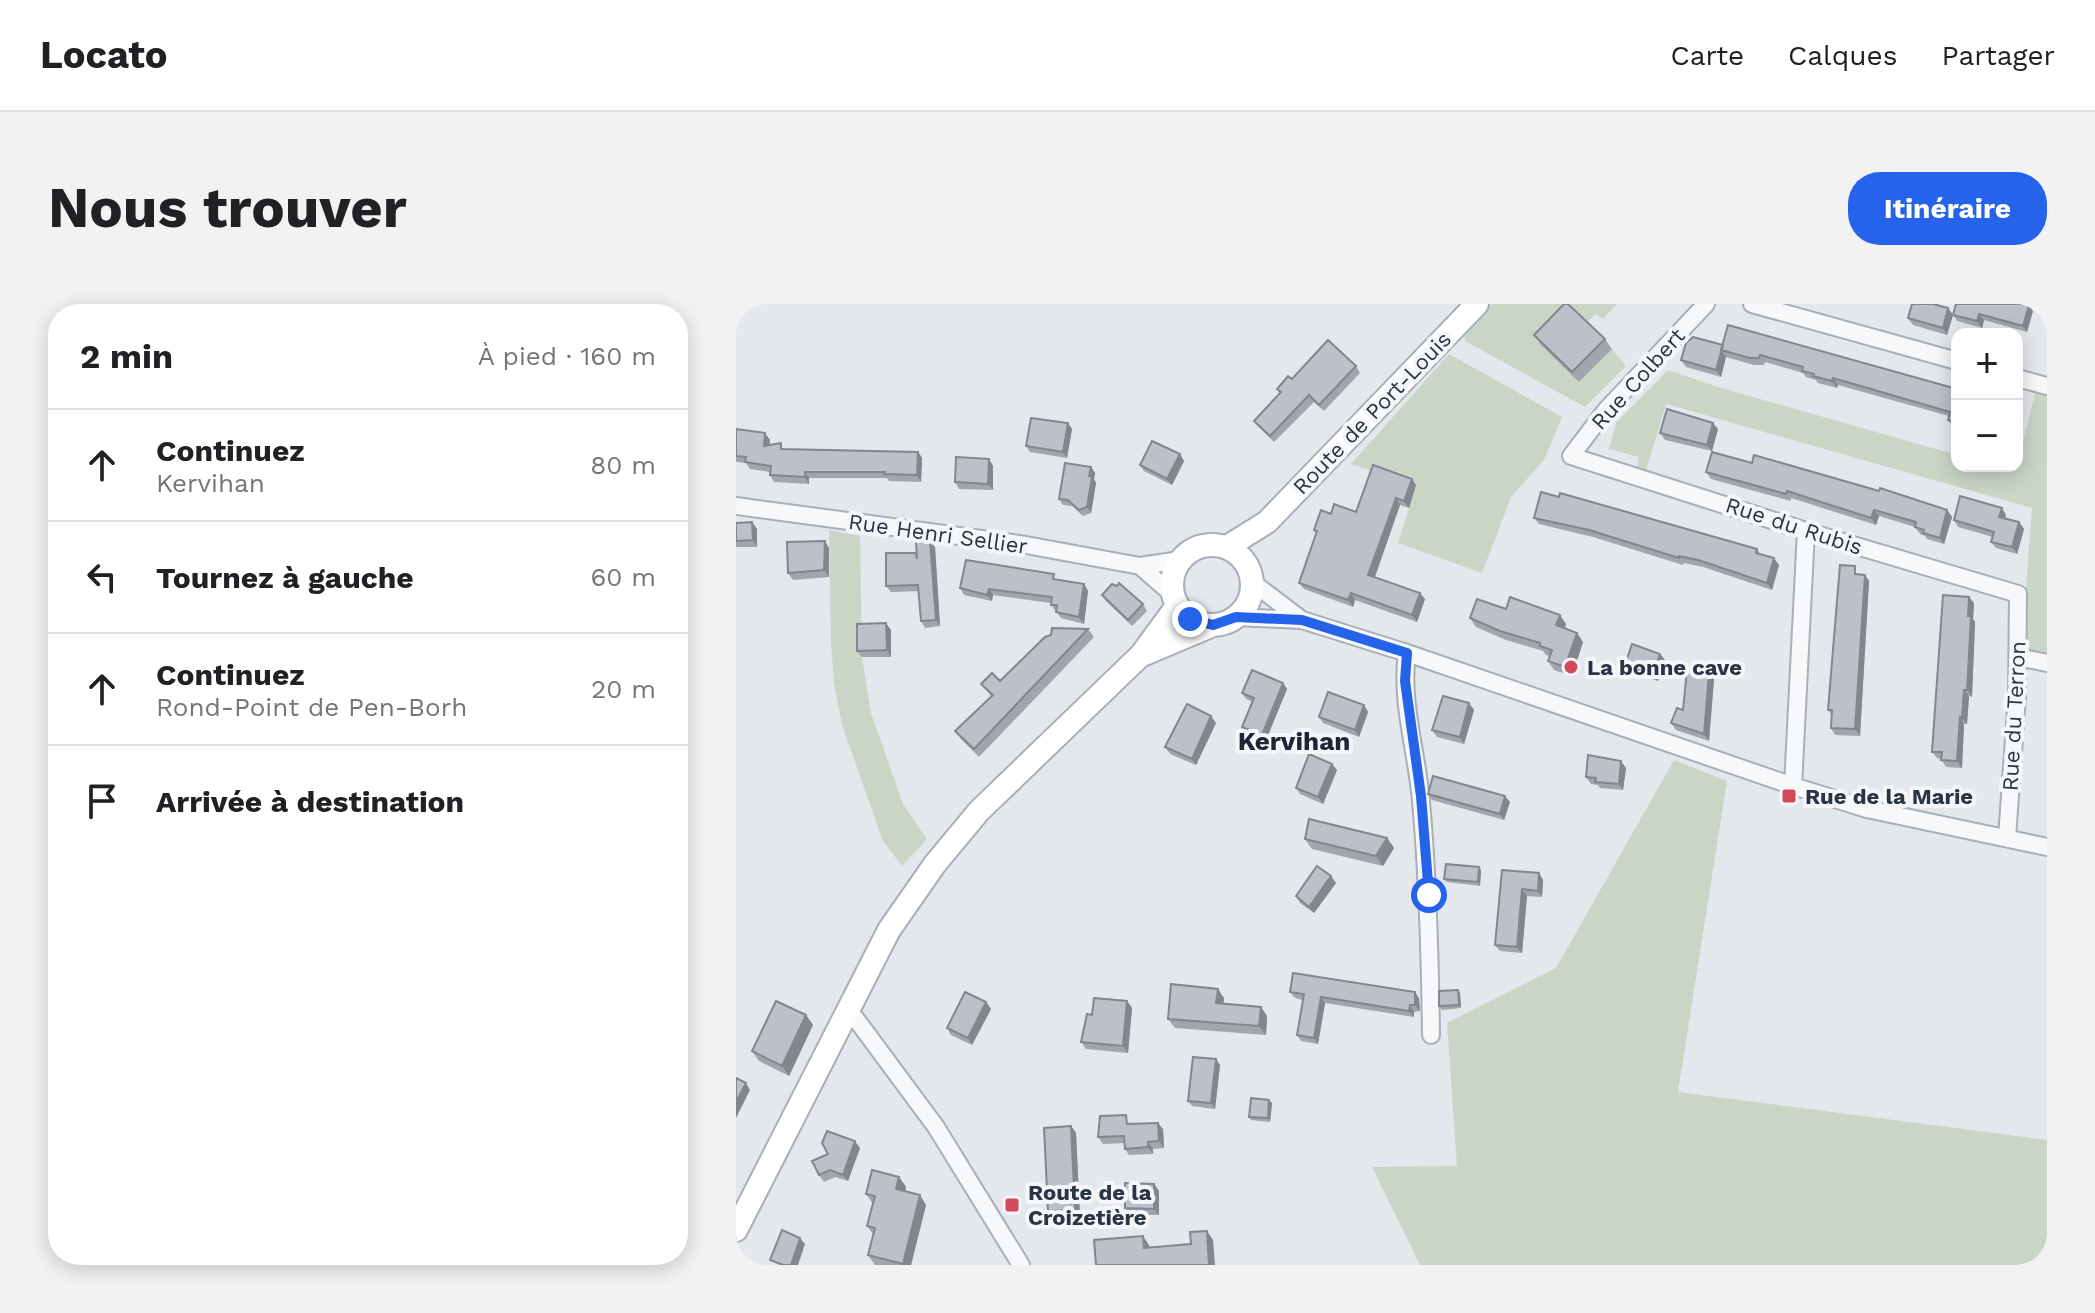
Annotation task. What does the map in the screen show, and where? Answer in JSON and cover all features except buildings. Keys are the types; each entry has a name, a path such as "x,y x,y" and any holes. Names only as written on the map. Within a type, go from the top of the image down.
{"main road":[{"name":"Route de Port-Louis","path":"1267,522 1477,304"},
{"path":"1227,547 1267,522"},
{"path":"1141,655 1236,617 1248,603 1251,577 1267,522"},
{"path":"1213,625 1190,619 1175,600 1172,577 1180,560 1195,548 1213,545 1227,547 1242,558 1251,577"},
{"path":"736,1230 889,930 944,853 979,811 1141,655 1175,600"}],"street":[{"name":"Rue Colbert","path":"1571,456 1606,410 1706,304"},
{"path":"1752,304 1951,359"},
{"path":"2023,380 2047,386"},
{"name":"Rue du Rubis","path":"1571,456 2018,594"},
{"name":"Rue Henri Sellier","path":"736,506 1026,545 1140,566 1180,560"},
{"path":"1793,786 1806,531"},
{"path":"1140,566 1175,600"},
{"path":"1251,577 1302,620"},
{"name":"Rue du Terron","path":"2007,838 2018,657 2018,594"},
{"path":"1236,617 1302,620 1867,809 2047,847"},
{"path":"1407,653 1405,681 1421,796 1429,895 1431,1035"},
{"path":"2018,657 2047,663"},
{"path":"848,1010 936,1127 1021,1265"}],"green space":[{"path":"1492,304 1617,304 1603,319 1595,314 1586,324 1579,382 1612,349 1626,366 1585,407 1465,341 1464,331"},
{"path":"1449,354 1562,417 1544,460 1511,497 1482,573 1398,543 1416,486 1351,464"},
{"path":"1668,370 1951,453 1951,472 2023,472 2023,442 2035,393 2047,396 2047,653 2030,650 2022,642 2032,508 1666,404 1645,474 1636,471 1639,457 1609,449 1616,423"},
{"path":"829,530 860,536 862,657 871,713 903,804 927,839 902,866 883,841 842,725 834,683 831,642"},
{"path":"1674,760 1727,781 1678,1092 2047,1140 2047,1265 1420,1265 1372,1167 1457,1166 1447,1023 1556,968"}],"place":[{"name":"La bonne cave","path":"1571,667"},
{"name":"Rue de la Marie","path":"1789,796"},
{"name":"Route de la Croizetière","path":"1012,1205"}],"district":[{"name":"Kervihan","path":"1294,741"}],"route":[{"path":"1190,619 1213,625 1236,617 1302,620 1407,653 1405,681 1421,796 1429,895"}]}
